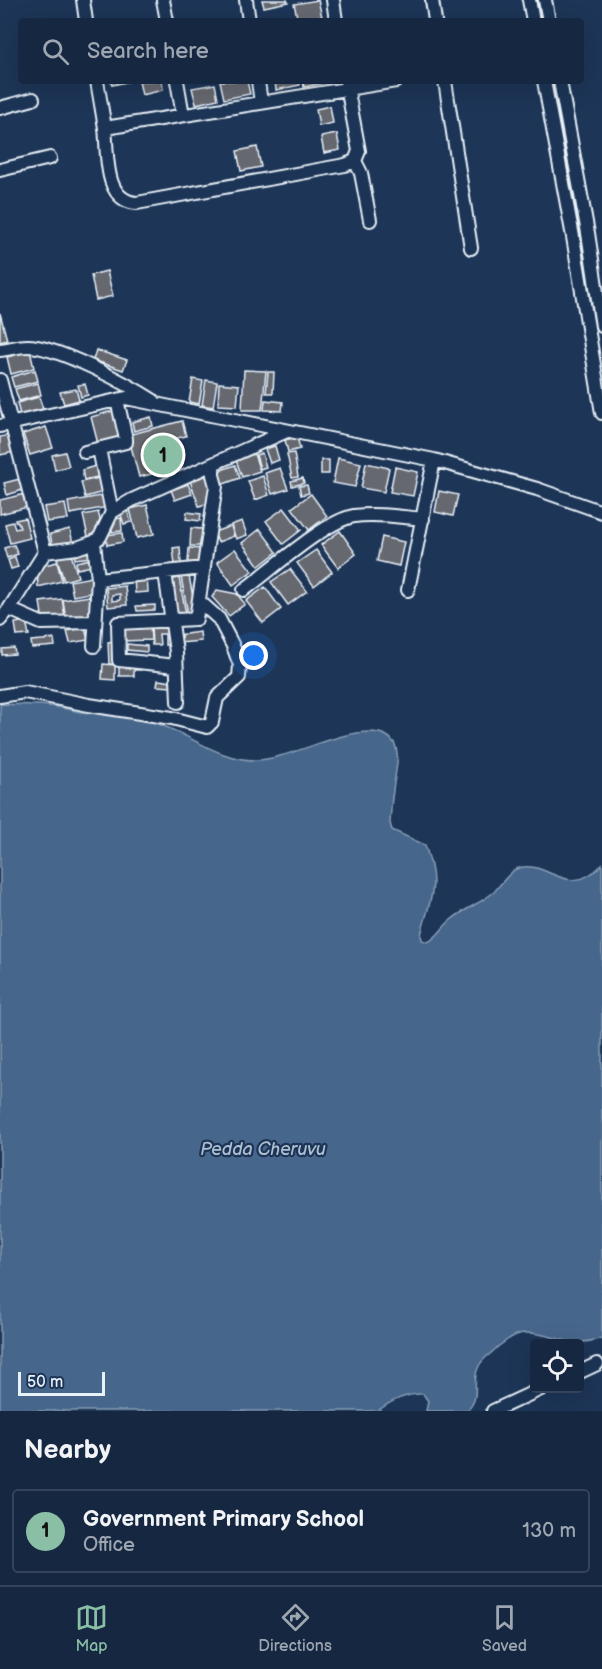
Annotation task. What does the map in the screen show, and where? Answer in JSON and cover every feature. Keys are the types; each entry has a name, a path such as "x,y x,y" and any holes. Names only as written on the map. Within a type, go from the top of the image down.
{"street":[{"path":"83,0 86,18"},
{"path":"163,0 166,18"},
{"path":"246,0 249,18"},
{"path":"333,0 336,18"},
{"path":"432,0 435,18"},
{"path":"529,0 532,18"},
{"path":"545,0 548,18"},
{"path":"98,84 111,185 118,196 128,202 137,203 355,161"},
{"path":"178,84 183,116"},
{"path":"258,84 261,103"},
{"path":"445,84 471,248"},
{"path":"545,84 602,413"},
{"path":"561,84 588,233 602,326"},
{"path":"105,128 261,103 347,85 359,151 355,161 361,173 370,220"},
{"path":"0,108 33,99"},
{"path":"0,170 50,158"},
{"path":"588,233 602,231"},
{"path":"589,334 602,331"},
{"path":"0,350 27,346 52,350 131,386 161,405"},
{"path":"0,381 6,424 45,552 0,620"},
{"path":"6,424 126,398 434,460 537,489 602,512"},
{"path":"85,452 126,442 117,400"},
{"path":"45,552 76,548 94,542 100,537 112,512 132,500 288,431"},
{"path":"99,449 112,512"},
{"path":"408,590 434,460"},
{"path":"176,666 119,660 118,623 196,619 216,486 213,465"},
{"path":"244,590 332,523 352,516 372,515 423,519"},
{"path":"94,542 98,579 94,646"},
{"path":"98,579 204,568"},
{"path":"165,572 178,702"},
{"path":"0,696 25,692 172,718 207,727 212,722 217,698 239,677 240,665 219,619 199,601"},
{"path":"9,609 41,622 95,622"},
{"path":"584,1370 597,1364"},
{"path":"493,1411 534,1393"}],"water":[{"name":"Pedda Cheruvu","path":"0,704 50,706 149,721 214,750 241,759 269,759 341,736 359,733 374,732 387,736 396,747 397,754 390,823 392,830 425,845 430,860 433,882 431,900 421,935 422,940 428,942 456,916 494,892 516,869 537,868 568,879 578,879 590,875 602,864 602,1338 584,1342 584,1339 562,1339 525,1333 511,1338 493,1351 479,1366 475,1379 474,1400 467,1411 426,1411 428,1401 423,1394 399,1398 378,1411 0,1411"}],"building":[{"path":"262,0 287,0 288,2 264,7"},
{"path":"318,0 322,17 297,18 294,4"},
{"path":"140,84 162,84 163,90 142,95"},
{"path":"215,84 218,99 196,104 192,88"},
{"path":"221,84 248,84 250,94 224,99"},
{"path":"275,84 300,85 276,90"},
{"path":"330,106 333,123 319,126 316,109"},
{"path":"337,134 340,150 324,153 321,137"},
{"path":"257,147 261,167 241,171 237,151"},
{"path":"107,271 113,296 96,300 91,275"},
{"path":"0,313 7,340 0,342"},
{"path":"96,350 127,360 123,370 93,360"},
{"path":"30,351 34,368 11,374 7,357"},
{"path":"35,370 38,381 14,387 11,377"},
{"path":"244,370 266,371 262,410 242,410"},
{"path":"268,372 274,372 273,393 266,393"},
{"path":"193,379 203,381 199,404 189,402"},
{"path":"206,380 217,382 213,407 202,405"},
{"path":"38,383 41,395 19,401 15,389"},
{"path":"219,383 239,385 237,406 218,405"},
{"path":"85,384 88,395 81,397 78,385"},
{"path":"76,389 79,400 64,404 60,392"},
{"path":"39,397 43,409 20,415 17,403"},
{"path":"265,400 283,402 282,411 264,410"},
{"path":"116,410 123,438 98,444 91,417"},
{"path":"151,417 153,426 134,431 132,422"},
{"path":"182,421 186,436 145,446 152,474 139,477 128,435"},
{"path":"46,427 53,448 30,455 23,434"},
{"path":"10,435 14,452 0,455 0,437"},
{"path":"297,437 300,449 288,452 285,440"},
{"path":"275,446 279,460 270,463 265,449"},
{"path":"65,452 69,466 55,470 52,455"},
{"path":"262,453 266,467 260,469 256,455"},
{"path":"294,453 298,477 292,478 287,454"},
{"path":"254,454 260,471 242,477 236,460"},
{"path":"338,458 361,463 355,487 333,483"},
{"path":"321,460 329,460 329,474 321,474"},
{"path":"366,463 389,468 384,492 361,488"},
{"path":"99,465 102,476 84,480 82,470"},
{"path":"235,465 240,478 221,485 216,472"},
{"path":"395,467 418,472 413,496 390,492"},
{"path":"280,468 288,489 272,494 265,473"},
{"path":"208,475 213,502 199,506 190,481"},
{"path":"263,476 269,495 255,500 248,481"},
{"path":"103,477 107,491 85,497 81,482"},
{"path":"303,478 304,483 292,486 291,481"},
{"path":"20,479 23,490 7,495 4,483"},
{"path":"188,484 192,494 175,500 171,490"},
{"path":"307,485 309,493 301,495 299,486"},
{"path":"439,491 458,495 453,516 435,512"},
{"path":"25,494 28,507 0,514 0,500"},
{"path":"311,494 327,516 309,530 292,508"},
{"path":"106,495 108,507 70,514 68,502"},
{"path":"65,504 68,519 47,522 44,507"},
{"path":"147,505 154,534 137,538 130,509"},
{"path":"284,508 301,530 283,544 266,521"},
{"path":"127,510 131,522 124,524 120,512"},
{"path":"98,512 101,523 97,524 99,534 88,537 83,515"},
{"path":"187,512 201,514 200,521 186,519"},
{"path":"25,518 30,538 10,543 5,524 13,522 15,529 20,528 15,520"},
{"path":"121,518 122,531 112,532 112,519"},
{"path":"242,521 247,535 236,539 231,525"},
{"path":"231,526 234,536 218,542 214,532"},
{"path":"191,528 202,529 202,546 190,546"},
{"path":"70,529 73,544 53,548 50,534"},
{"path":"260,529 277,552 259,566 242,543"},
{"path":"340,531 356,554 338,568 321,545"},
{"path":"122,533 123,542 107,545 106,535"},
{"path":"382,537 404,542 399,566 377,561"},
{"path":"14,545 18,554 7,558 4,548"},
{"path":"180,547 181,564 175,565 173,548"},
{"path":"189,548 202,549 201,563 188,563"},
{"path":"235,549 252,571 233,585 217,562"},
{"path":"316,550 332,572 314,586 297,563"},
{"path":"90,552 91,557 75,559 74,554"},
{"path":"71,554 78,577 64,581 57,558"},
{"path":"15,557 18,567 11,569 8,560"},
{"path":"91,559 92,566 77,569 76,562"},
{"path":"57,562 62,581 38,587 37,567"},
{"path":"290,569 307,591 288,605 271,582"},
{"path":"147,576 148,592 135,593 134,577"},
{"path":"189,576 196,613 188,614 181,577"},
{"path":"92,577 95,592 73,596 70,581"},
{"path":"179,578 186,614 177,616 169,580"},
{"path":"125,586 127,605 108,607 106,588","holes":["120,594 120,600 112,601 112,595"]},
{"path":"265,587 281,609 263,623 246,601"},
{"path":"217,590 237,594 245,604 229,616 212,597"},
{"path":"90,596 93,614 66,619 63,600"},
{"path":"62,599 65,617 43,621 40,602"},
{"path":"155,605 155,610 137,611 136,606"},
{"path":"26,621 29,635 17,636 15,623"},
{"path":"150,625 151,640 121,641 120,626"},
{"path":"170,625 171,644 165,645 165,634 159,634 160,645 152,645 151,626"},
{"path":"85,628 88,640 70,643 67,631"},
{"path":"200,632 201,641 179,643 178,635"},
{"path":"54,639 55,646 32,648 31,641"},
{"path":"116,641 116,664 109,664 108,642"},
{"path":"127,644 147,646 147,652 127,650"},
{"path":"14,648 15,654 2,655 2,649"},
{"path":"119,663 141,663 141,670 134,670 134,676 119,676"},
{"path":"103,664 115,665 115,680 102,679"},
{"path":"158,680 173,682 172,687 157,686"}],"place":[{"name":"Government Primary School","path":"163,455"}]}
